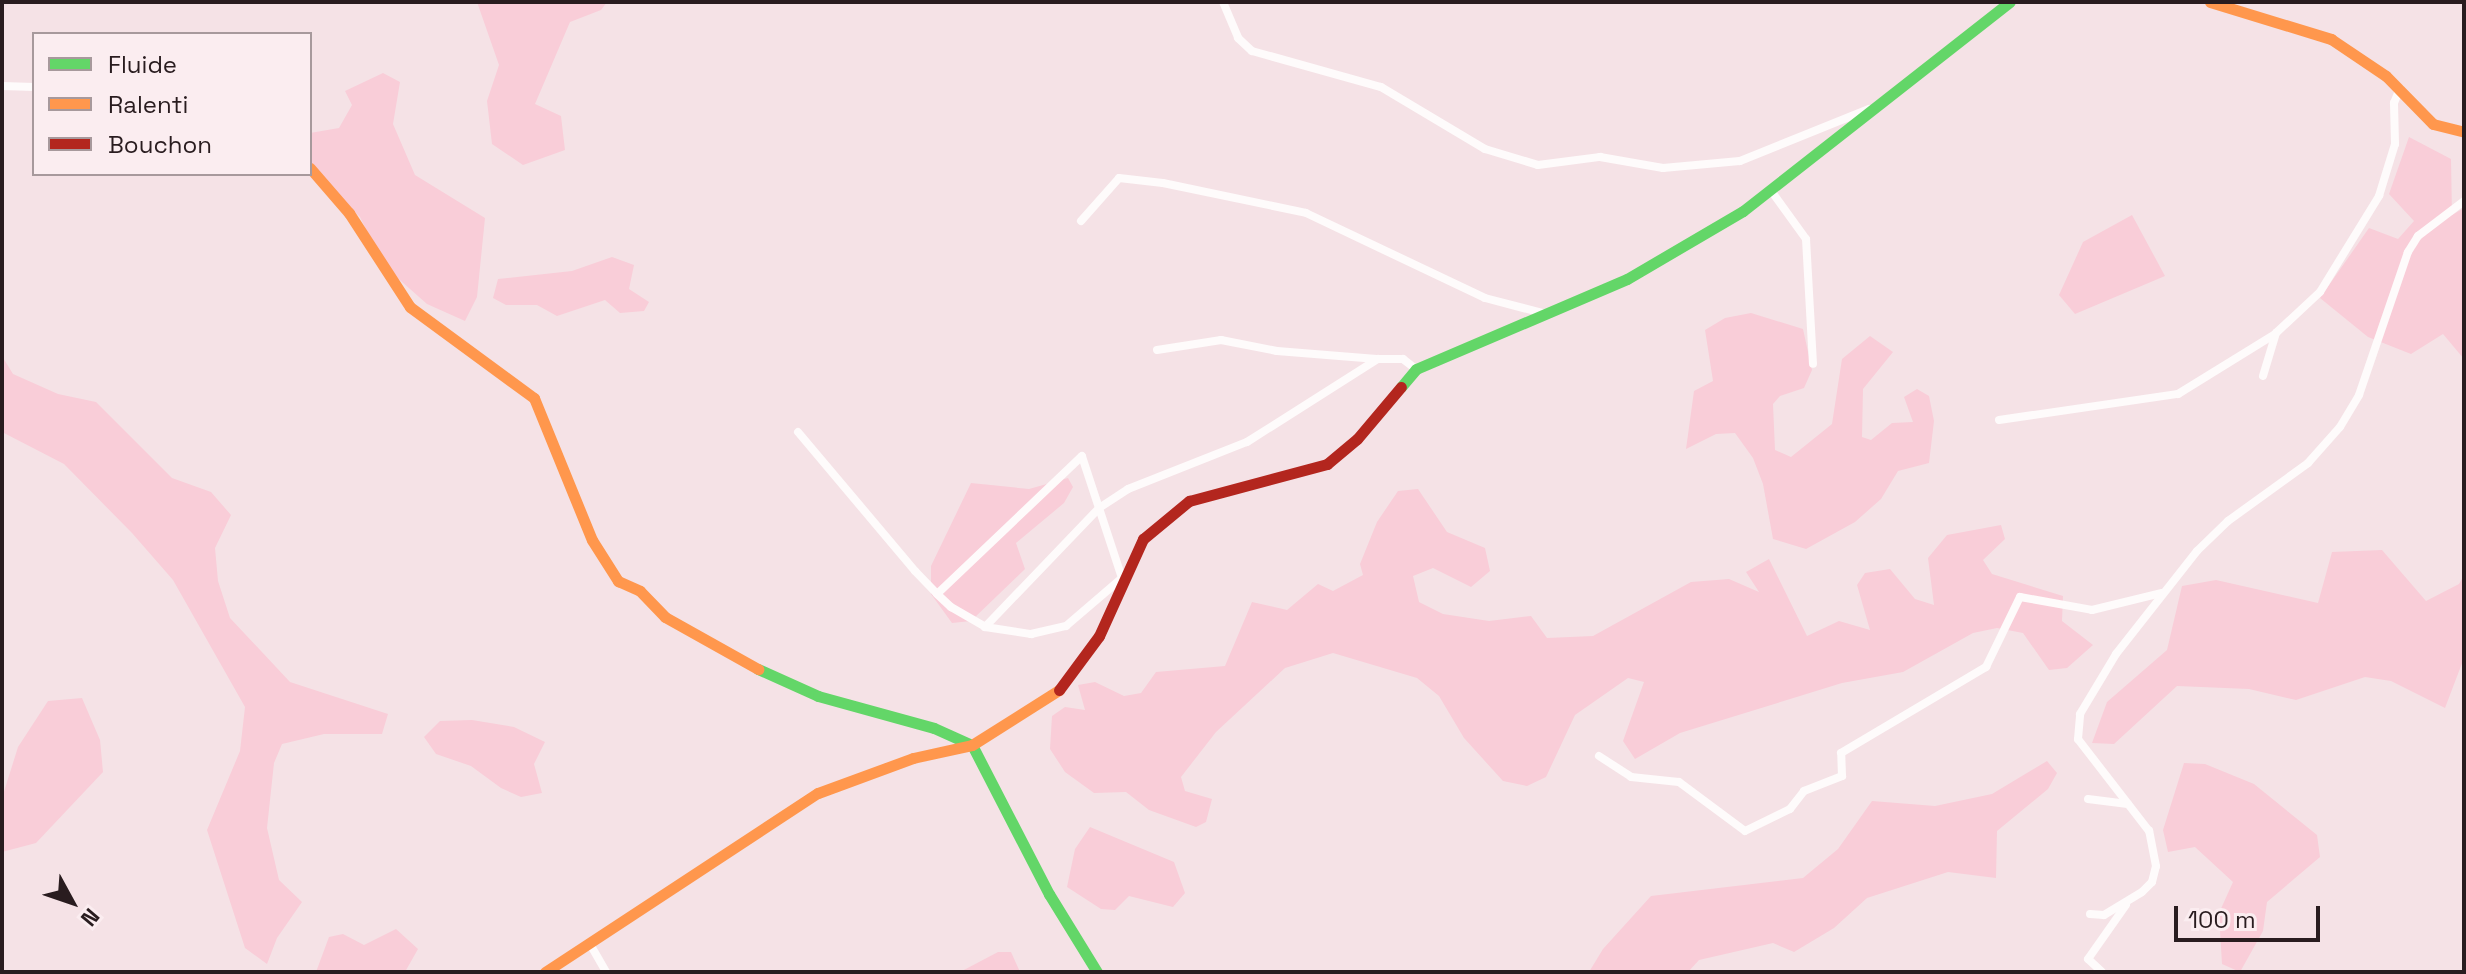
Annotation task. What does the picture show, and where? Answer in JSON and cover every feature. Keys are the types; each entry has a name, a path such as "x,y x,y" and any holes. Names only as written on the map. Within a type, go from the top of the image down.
{"main road":[{"path":"545,972 818,793 913,758 972,745 1048,701 1076,672 1143,539 1189,501 1310,470 1345,452 1416,369 1551,315 1670,255 1772,192 1877,105 2010,2"},
{"path":"2210,2 2331,39 2400,88 2433,124 2464,132"},
{"path":"312,170 349,213 410,307 534,398 592,540 618,581 640,591 665,617 773,677 972,745 1049,894 1097,972"}],"street":[{"path":"1223,2 1238,38 1252,51 1381,87 1485,149 1538,165 1600,157 1663,168 1740,161 1877,105"},
{"path":"2,86 32,87"},
{"path":"1999,420 2178,394 2276,333 2320,292 2379,196 2395,144 2394,103 2400,88"},
{"path":"1081,221 1119,178 1163,183 1306,213 1485,298 1551,315"},
{"path":"1772,192 1806,239 1813,364"},
{"path":"2102,972 2088,959 2128,901 2156,874 2149,831 2078,739 2076,727 2116,654 2212,535 2308,463 2340,427 2365,381 2408,252 2418,236 2464,201"},
{"path":"2263,376 2276,333"},
{"path":"1157,350 1221,340 1277,351 1403,359 1416,369"},
{"path":"985,627 1099,508 1128,489 1247,442 1378,359"},
{"path":"798,432 937,594 985,627 1031,634 1066,626 1122,578 1082,456 937,594"},
{"path":"1599,756 1631,777 1679,782 1745,831 1790,809 1804,791 1842,776 1841,753 1986,667 2020,597 2092,610 2163,593"},
{"path":"2088,799 2128,804"},
{"path":"2090,914 2104,915 2128,901"},
{"path":"590,944 606,972"}],"shaded area":[{"path":"477,2 607,2 601,10 570,22 535,104 561,116 565,150 523,165 492,144 487,101 499,65"},
{"path":"383,73 400,82 393,124 415,175 485,218 477,297 465,321 427,304 384,266 360,217 312,170 312,133 339,128 352,105 345,91"},
{"path":"2409,137 2451,159 2452,215 2464,208 2464,359 2443,334 2411,354 2368,337 2320,298 2369,228 2398,239 2414,221 2389,194"},
{"path":"2132,215 2165,276 2075,314 2059,295 2083,242"},
{"path":"612,257 634,265 629,289 649,302 644,311 620,313 605,300 557,316 537,305 506,305 493,298 498,279 572,271"},
{"path":"1751,313 1803,329 1812,370 1804,388 1780,396 1773,404 1775,450 1791,457 1832,424 1842,359 1870,336 1893,352 1863,389 1862,437 1871,440 1892,423 1913,422 1904,397 1917,389 1929,396 1934,421 1929,463 1898,471 1881,499 1855,522 1806,549 1773,539 1763,484 1753,458 1735,433 1716,434 1686,449 1694,391 1713,381 1705,330 1725,318"},
{"path":"2,356 13,374 58,394 96,402 172,478 211,492 231,515 215,548 218,581 230,618 290,682 388,714 382,734 324,734 282,744 274,763 267,828 279,880 302,902 277,938 267,964 245,948 207,830 240,751 245,707 173,580 132,533 64,464 2,432"},
{"path":"1068,478 1073,487 1064,503 1016,543 1025,569 971,621 952,623 931,594 931,566 971,483 1029,489"},
{"path":"1418,489 1447,532 1485,548 1490,571 1471,587 1433,568 1413,576 1419,602 1443,614 1489,621 1531,616 1547,638 1593,636 1691,582 1729,579 1759,592 1746,572 1769,559 1807,636 1839,621 1870,630 1857,585 1865,573 1890,569 1915,599 1934,605 1928,558 1947,535 2001,525 2005,539 1983,560 1992,574 2063,596 2062,621 2093,645 2067,668 2049,670 2023,633 1997,628 1973,633 1903,672 1842,683 1680,733 1635,759 1623,741 1644,682 1628,678 1575,715 1546,777 1527,786 1503,781 1464,738 1439,696 1417,678 1333,653 1285,668 1216,732 1181,777 1185,791 1212,799 1206,822 1196,827 1149,810 1126,792 1094,793 1065,772 1050,749 1052,716 1065,707 1085,710 1078,685 1095,682 1124,696 1141,693 1156,672 1225,666 1252,602 1287,610 1318,584 1333,591 1363,575 1360,564 1377,522 1398,491"},
{"path":"2382,550 2426,601 2459,584 2464,575 2464,658 2445,708 2391,681 2365,677 2296,700 2249,689 2177,686 2114,744 2092,743 2107,702 2167,650 2182,586 2216,580 2318,603 2332,552"},
{"path":"82,698 100,740 103,772 36,843 2,852 2,798 18,747 48,701"},
{"path":"472,720 514,727 545,742 534,764 542,793 521,797 501,788 471,766 436,754 424,737 440,721"},
{"path":"2047,761 2057,773 2048,789 1997,831 1996,878 1948,872 1867,898 1834,928 1794,952 1773,943 1699,960 1688,972 1589,972 1603,949 1651,896 1803,878 1838,849 1872,801 1935,806 1992,794"},
{"path":"2184,763 2205,764 2254,784 2317,835 2320,857 2267,902 2263,931 2240,972 2222,964 2219,913 2233,882 2195,847 2168,852 2163,830"},
{"path":"1090,827 1174,862 1185,893 1173,907 1129,896 1115,910 1101,909 1067,887 1075,849"},
{"path":"396,929 418,949 405,972 316,972 329,937 343,934 364,945"},
{"path":"998,952 1011,952 1020,972 960,972"}],"traffic: fast":[{"path":"1401,387 1416,369 1627,279 1743,211 2010,2"},
{"path":"758,669 818,696 934,728 972,745 1049,894 1097,972"}],"traffic: slow":[{"path":"2210,2 2331,39 2386,76 2433,124 2464,132"},
{"path":"312,170 349,213 410,307 534,398 592,540 618,581 640,591 665,617 758,669"},
{"path":"545,972 818,793 913,758 972,745 1059,690"}],"traffic: jam":[{"path":"1059,690 1099,636 1143,539 1189,501 1327,464 1357,439 1401,387"}]}
